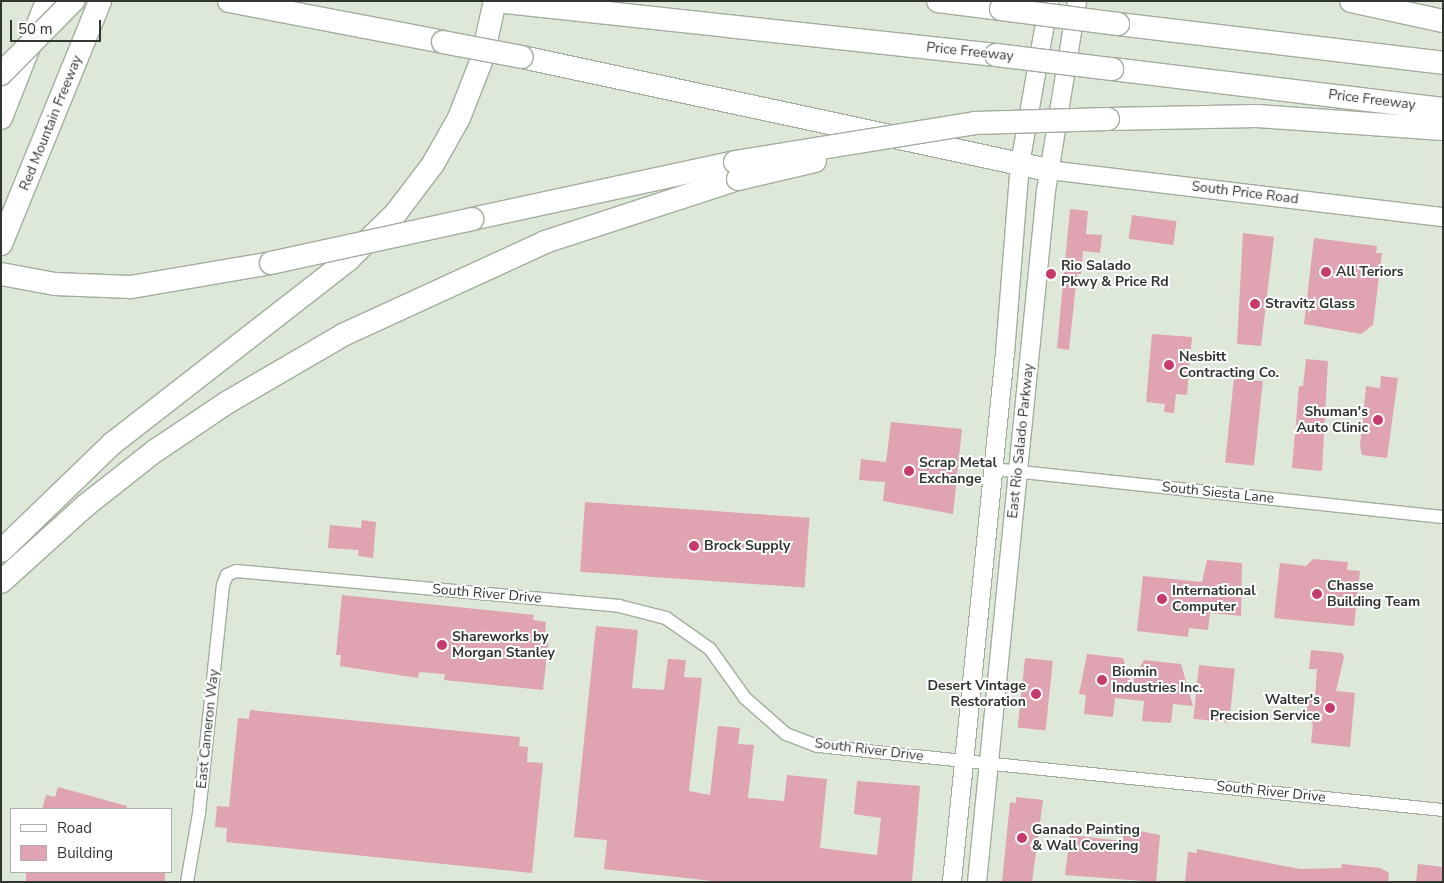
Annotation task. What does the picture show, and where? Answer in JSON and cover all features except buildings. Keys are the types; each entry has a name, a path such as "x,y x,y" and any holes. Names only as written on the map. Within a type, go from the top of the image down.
{"highway":[{"path":"1,118 47,1"},
{"path":"1,74 72,1"},
{"name":"Red Mountain Freeway","path":"1,244 100,1"},
{"path":"229,1 522,57 1048,170"},
{"path":"1,552 136,423 349,259 396,213 433,164 459,118 482,59 496,1"},
{"name":"Price Freeway","path":"496,1 996,55 1443,109"},
{"path":"938,1 1443,63"},
{"path":"1352,1 1443,21"},
{"path":"1,274 39,282 147,286 271,263 472,219 737,171 905,144 1119,118 1294,117 1443,130"},
{"path":"1,582 85,506 155,451 335,339 536,245 737,171"}],"main road":[{"name":"East Rio Salado Parkway","path":"964,760 994,469 1020,164 1049,1"},
{"name":"East Rio Salado Parkway","path":"977,882 1048,170 1077,1"},
{"name":"South Price Road","path":"1048,170 1443,217"},
{"path":"952,882 964,760"}],"street":[{"name":"South Siesta Lane","path":"994,469 1443,517"},
{"name":"South River Drive","path":"227,576 236,571 561,600 657,616 680,624 710,649 745,698 786,734 818,746 1443,810"},
{"name":"East Cameron Way","path":"187,882 200,813 227,576"}],"place":[{"name":"All Teriors","path":"1326,272"},
{"name":"Rio Salado Pkwy & Price Rd","path":"1051,274"},
{"name":"Stravitz Glass","path":"1255,304"},
{"name":"Nesbitt Contracting Co.","path":"1169,365"},
{"name":"Shuman's Auto Clinic","path":"1378,420"},
{"name":"Scrap Metal Exchange","path":"909,471"},
{"name":"Brock Supply","path":"694,546"},
{"name":"Chasse Building Team","path":"1317,594"},
{"name":"International Computer","path":"1162,599"},
{"name":"Shareworks by Morgan Stanley","path":"442,645"},
{"name":"Biomin Industries Inc.","path":"1102,680"},
{"name":"Desert Vintage Restoration","path":"1036,694"},
{"name":"Walter's Precision Service","path":"1330,708"},
{"name":"Ganado Painting & Wall Covering","path":"1022,838"}]}
